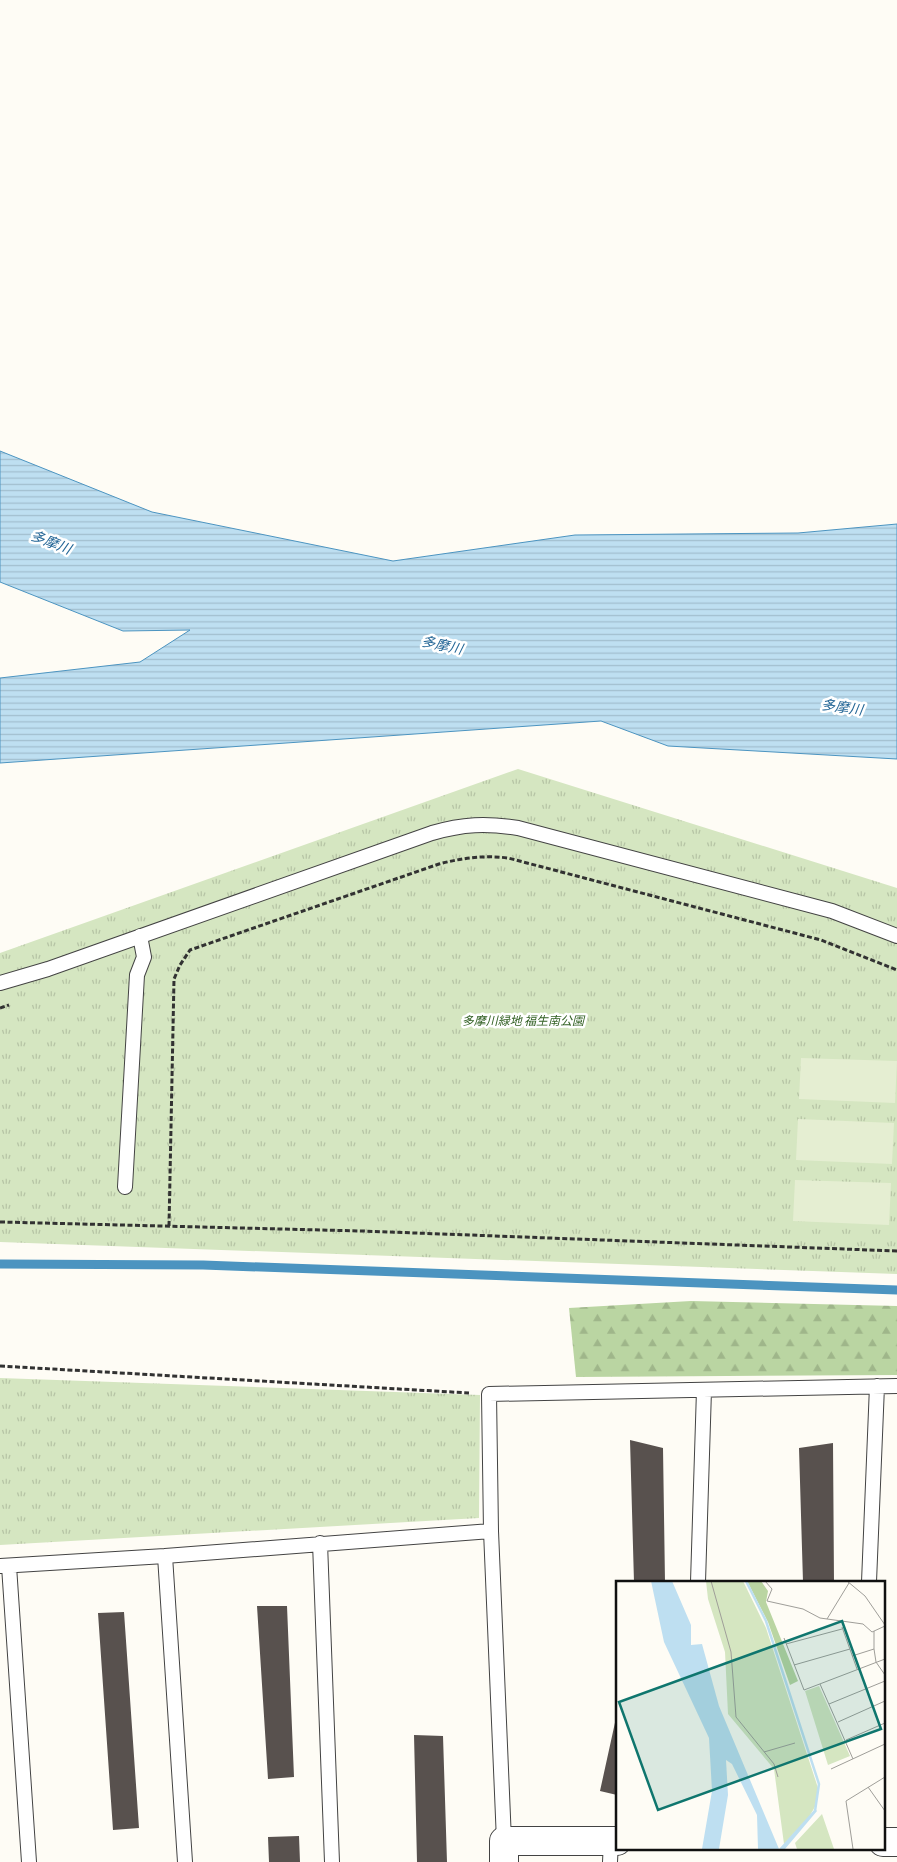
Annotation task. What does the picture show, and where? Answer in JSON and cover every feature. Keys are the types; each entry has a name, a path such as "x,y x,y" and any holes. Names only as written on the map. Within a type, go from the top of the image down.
{"street":[{"path":"884,1842 897,1842"},
{"path":"504,1851 612,1848"},
{"path":"892,1862 897,1852"}],"lane":[{"path":"0,983 24,977 432,833 456,826 476,824 518,828 832,911 897,936"},
{"path":"125,1187 137,975 144,957 140,936"},
{"path":"870,1581 877,1386"},
{"path":"504,1851 491,1531 489,1394 897,1386"},
{"path":"698,1581 704,1390"},
{"path":"29,1862 4,1566 165,1556 491,1531"},
{"path":"320,1543 332,1862"},
{"path":"165,1556 184,1862"}],"path":[{"path":"169,1226 174,979 180,965 190,950 439,864 458,859 494,856 508,858 821,940 897,970"},
{"path":"0,1008 15,1003"},
{"path":"0,1222 534,1237 897,1251"},
{"path":"0,1366 489,1394"}],"green space":[{"name":"多摩川緑地 福生南公園","path":"518,769 897,888 897,1274 0,1242 0,953"},
{"path":"801,1058 897,1061 895,1103 799,1099"},
{"path":"798,1119 894,1123 892,1164 796,1160"},
{"path":"795,1180 891,1183 889,1225 793,1221"},
{"path":"691,1301 897,1306 897,1375 576,1377 569,1308"},
{"path":"0,1378 480,1395 479,1518 0,1545"}],"water":[{"name":"多摩川","path":"0,451 152,512 393,561 575,535 798,533 897,524 897,759 668,746 601,721 0,763 0,678 140,662 190,630 123,631 0,582"}],"building":[{"path":"630,1440 663,1448 665,1581 634,1581"},
{"path":"833,1443 834,1581 803,1581 799,1448"},
{"path":"257,1606 287,1606 294,1777 268,1779"},
{"path":"124,1612 139,1828 113,1830 98,1613"},
{"path":"616,1718 616,1795 600,1791"},
{"path":"414,1735 443,1736 447,1862 417,1862"},
{"path":"299,1836 300,1862 269,1862 268,1837"}],"waterway":[{"path":"0,1264 203,1265 897,1290"}]}
